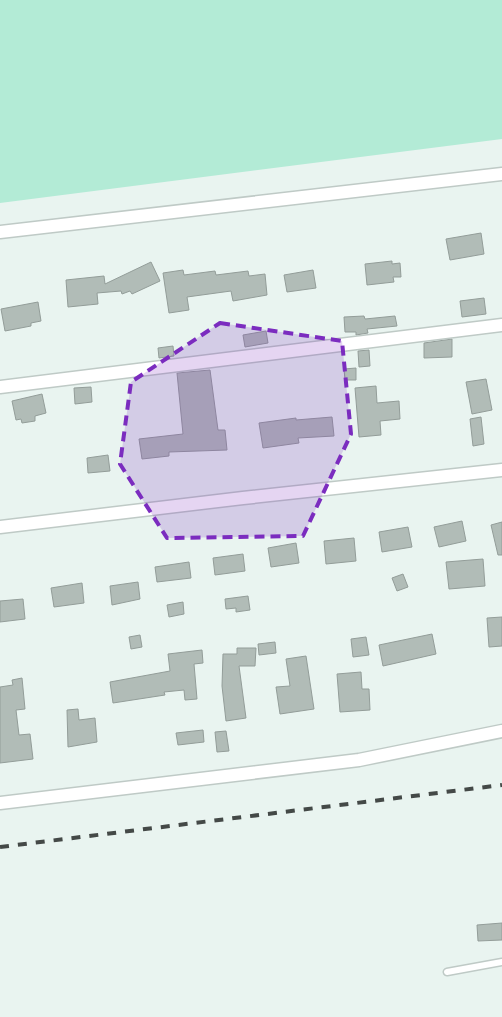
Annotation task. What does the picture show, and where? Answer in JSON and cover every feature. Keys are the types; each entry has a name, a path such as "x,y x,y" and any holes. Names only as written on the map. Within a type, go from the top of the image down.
{"street":[{"path":"0,232 502,174"},
{"path":"0,387 502,325"},
{"path":"0,527 502,470"},
{"path":"0,803 359,760 502,731"}],"lane":[{"path":"447,972 502,962"}],"highlighted area":[{"path":"220,323 342,341 351,434 303,536 167,538 120,464 131,382"}],"green space":[{"path":"0,0 502,0 502,139 0,203"}],"building":[{"path":"481,233 484,254 450,260 446,239"},
{"path":"392,261 392,264 400,263 401,277 393,277 394,282 367,285 365,264"},
{"path":"151,262 160,281 132,294 130,291 122,294 121,291 97,293 98,304 68,307 66,280 104,276 105,284"},
{"path":"183,270 184,275 215,271 216,275 248,271 249,276 265,274 267,295 233,301 231,291 187,297 189,310 169,313 163,273"},
{"path":"313,270 316,288 287,292 284,275"},
{"path":"484,298 486,314 462,317 460,301"},
{"path":"38,302 41,321 31,323 31,326 5,331 1,309"},
{"path":"364,316 365,319 395,316 397,326 367,329 368,333 356,335 356,332 345,332 344,317"},
{"path":"266,331 268,343 245,347 243,335"},
{"path":"452,339 452,357 424,358 424,343"},
{"path":"173,346 174,356 159,358 158,348"},
{"path":"369,350 370,366 359,367 358,351"},
{"path":"356,368 356,380 345,380 344,369"},
{"path":"210,370 218,430 225,430 227,450 169,452 169,456 142,459 139,439 183,434 177,373"},
{"path":"486,379 492,410 472,414 466,382"},
{"path":"376,386 377,403 399,401 400,419 380,421 381,435 359,437 355,388"},
{"path":"91,387 92,402 75,404 74,388"},
{"path":"42,394 46,413 35,416 35,421 22,423 21,419 16,420 12,401"},
{"path":"332,417 334,436 298,438 299,443 263,448 259,423 296,418 296,420"},
{"path":"481,417 484,444 473,446 470,419"},
{"path":"108,455 110,471 88,473 87,458"},
{"path":"462,521 466,541 439,547 434,527"},
{"path":"502,522 502,555 498,555 491,525"},
{"path":"408,527 412,547 382,552 379,532"},
{"path":"354,538 356,561 326,564 324,541"},
{"path":"296,543 299,563 271,567 268,548"},
{"path":"243,554 245,571 215,575 213,558"},
{"path":"483,559 485,586 449,589 446,562"},
{"path":"189,562 191,578 157,582 155,567"},
{"path":"403,574 408,587 397,591 392,578"},
{"path":"138,582 140,599 112,605 110,586"},
{"path":"82,583 84,603 54,607 51,588"},
{"path":"248,596 250,610 236,612 236,608 226,609 225,599"},
{"path":"23,599 25,619 0,622 0,601"},
{"path":"183,602 184,614 169,617 167,605"},
{"path":"502,617 502,646 489,647 487,618"},
{"path":"432,634 436,654 383,666 379,645"},
{"path":"140,635 142,647 131,649 129,637"},
{"path":"366,637 369,655 353,657 351,639"},
{"path":"275,642 276,653 259,655 258,644"},
{"path":"237,648 256,648 255,666 239,666 246,718 226,721 222,686 223,654 237,654"},
{"path":"202,650 203,663 194,664 197,699 185,700 184,690 164,692 165,695 113,703 110,682 170,671 168,654"},
{"path":"306,656 314,709 280,714 276,687 290,686 286,659"},
{"path":"361,672 362,689 369,689 370,710 340,712 337,674"},
{"path":"22,678 25,709 16,710 19,735 30,734 33,759 0,763 0,687 13,685 12,680"},
{"path":"78,709 79,720 95,718 97,742 68,747 67,710"},
{"path":"203,730 204,742 178,745 176,733"},
{"path":"226,731 229,751 217,752 215,732"},
{"path":"502,923 502,940 478,941 477,925"}],"railway":[{"path":"0,847 502,785"}]}
